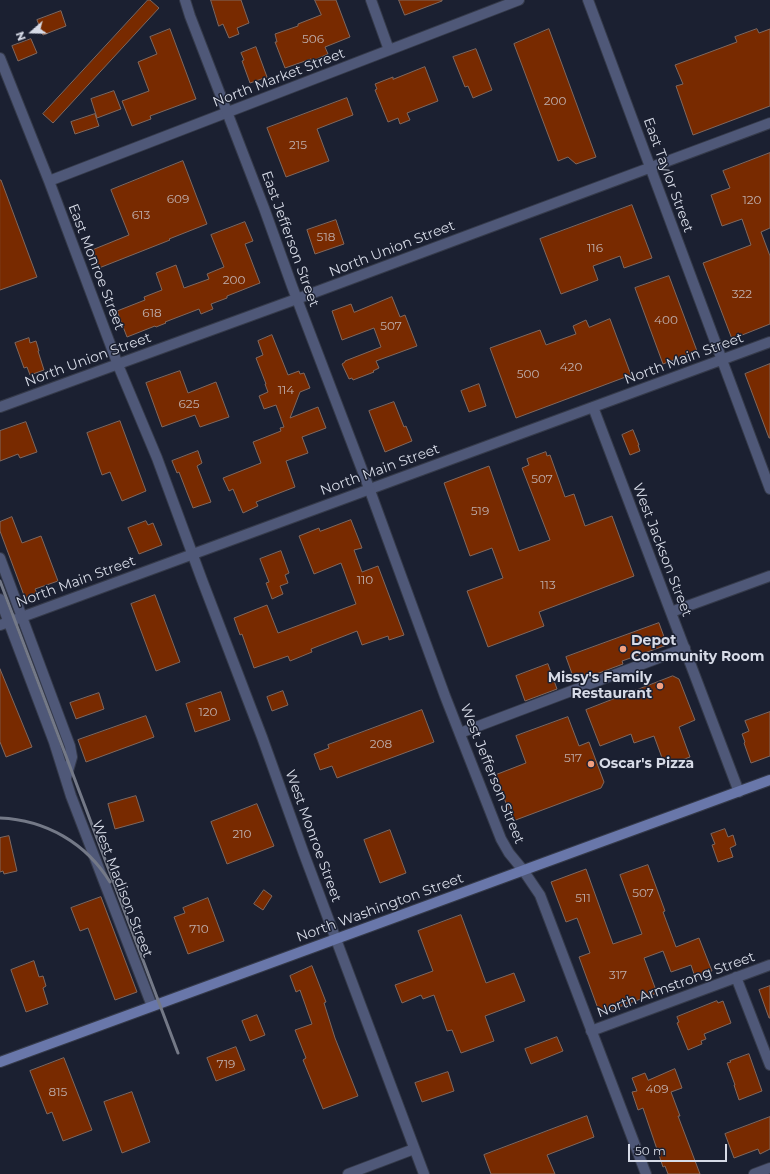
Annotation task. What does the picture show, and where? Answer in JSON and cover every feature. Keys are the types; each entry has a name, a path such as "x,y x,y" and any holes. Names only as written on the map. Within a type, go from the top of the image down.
{"main road":[{"name":"North Washington Street","path":"0,1062 770,780"}],"street":[{"name":"East Jefferson Street","path":"185,0 297,299 370,488"},
{"path":"371,0 389,50"},
{"name":"North Market Street","path":"49,181 519,0"},
{"name":"East Taylor Street","path":"588,0 770,489"},
{"name":"East Monroe Street","path":"0,58 49,181 118,364 157,458 193,554"},
{"name":"North Union Street","path":"0,407 297,299 770,123"},
{"name":"North Main Street","path":"4,623 770,342"},
{"name":"West Jackson Street","path":"593,407 739,792"},
{"name":"West Jefferson Street","path":"370,488 460,733 501,839 509,853 540,895 646,1174"},
{"name":"West Monroe Street","path":"193,554 424,1174"},
{"name":"West Madison Street","path":"0,558 71,749 72,757 65,778"},
{"path":"671,612 770,576"},
{"name":"West Madison Street","path":"0,599 4,623 54,742 65,778 152,1006"},
{"path":"460,733 685,648"},
{"name":"North Armstrong Street","path":"591,1031 770,965"},
{"path":"736,977 770,1065"},
{"path":"348,1174 414,1149"},
{"path":"754,1174 770,1168"}],"building":[{"path":"148,0 159,8 53,123 43,114"},
{"path":"211,0 241,0 249,23 237,28 239,34 229,38 223,24 219,26"},
{"path":"315,0 336,0 350,37 325,47 328,54 312,61 311,59 285,68 275,42 277,42 275,34 298,26 298,24 321,15"},
{"path":"399,0 442,0 442,1 405,15"},
{"path":"61,11 66,26 43,35 37,20"},
{"path":"170,29 196,99 150,116 151,119 132,126 122,101 149,91 138,62 157,54 150,37"},
{"path":"549,29 596,157 576,164 568,157 558,161 514,44"},
{"path":"757,29 759,33 770,29 770,106 693,135 676,86 683,84 675,65 737,42 735,37"},
{"path":"31,39 37,53 18,61 12,46"},
{"path":"256,47 267,77 250,83 242,61 244,60 241,53"},
{"path":"476,49 492,90 473,98 468,86 465,87 453,57"},
{"path":"425,67 438,101 407,113 410,120 400,124 398,118 388,122 375,90 377,89 375,84"},
{"path":"114,91 121,109 97,118 91,99"},
{"path":"347,98 353,115 317,129 329,161 286,177 267,128"},
{"path":"95,114 99,126 75,134 71,122"},
{"path":"770,153 770,228 761,232 770,256 770,324 732,339 703,263 751,245 742,219 722,226 711,195 730,188 723,171"},
{"path":"183,161 207,224 99,268 92,250 129,235 111,190"},
{"path":"0,180 37,277 0,290"},
{"path":"632,205 652,258 624,268 620,256 593,266 598,280 561,294 540,239"},
{"path":"336,220 344,244 315,254 307,230"},
{"path":"245,222 253,241 245,244 260,283 211,304 213,309 201,314 199,309 127,337 117,311 145,300 144,297 162,290 156,273 176,265 184,288 209,279 207,274 224,267 211,235"},
{"path":"669,276 697,351 663,364 635,288"},
{"path":"392,297 400,317 405,315 417,346 376,361 379,368 373,371 374,372 353,380 352,378 349,379 342,364 345,361 381,347 374,328 342,340 332,311 351,304 354,312"},
{"path":"610,319 631,375 516,418 490,348 540,330 546,345 576,334 573,326 586,320 589,327"},
{"path":"272,335 288,375 299,371 300,374 304,373 310,388 300,392 290,418 318,407 326,428 302,437 308,453 286,461 295,487 256,502 258,506 243,513 233,489 229,491 223,478 261,463 253,442 281,431 280,428 284,427 276,405 264,409 259,396 268,392 256,358 263,355 258,341"},
{"path":"29,338 30,343 36,341 44,370 30,375 27,367 24,368 15,343"},
{"path":"770,364 770,438 769,438 745,374"},
{"path":"180,371 188,393 216,382 229,417 200,427 195,415 162,427 146,383"},
{"path":"479,384 486,406 469,412 461,391"},
{"path":"394,402 404,427 406,426 412,441 385,452 369,411"},
{"path":"120,421 146,491 122,501 110,472 102,475 87,433"},
{"path":"26,422 37,452 20,458 18,454 0,461 0,431"},
{"path":"633,430 640,451 630,455 622,435"},
{"path":"198,451 202,463 197,466 211,502 193,508 179,472 177,473 172,461"},
{"path":"546,452 547,456 550,455 565,497 574,494 585,526 612,516 634,576 539,612 544,626 488,647 467,591 503,578 492,548 470,556 444,483 489,466 519,551 550,540 522,468 529,465 527,459"},
{"path":"12,517 22,543 41,536 58,581 35,589 37,593 25,598 0,531 0,522"},
{"path":"351,520 362,548 354,550 362,572 378,566 404,635 389,640 388,636 362,645 357,631 311,649 312,652 290,661 288,656 254,668 242,634 240,635 234,618 267,605 278,633 356,604 341,563 314,574 299,536 319,528 320,531"},
{"path":"146,521 148,525 153,523 162,545 139,554 128,528"},
{"path":"281,551 289,573 285,575 288,583 280,586 283,594 272,599 266,583 269,582 260,559"},
{"path":"155,595 180,662 156,671 131,604"},
{"path":"659,623 667,645 622,661 623,664 575,682 566,657"},
{"path":"548,664 557,689 525,701 516,676"},
{"path":"0,669 32,747 6,757 0,742"},
{"path":"673,676 679,679 695,720 679,727 690,757 665,766 654,736 634,743 631,734 600,746 586,710"},
{"path":"283,691 288,705 272,711 267,697"},
{"path":"221,692 230,720 195,732 186,704"},
{"path":"99,693 104,709 76,719 70,703"},
{"path":"422,710 434,742 337,778 332,766 320,770 314,754 329,748 328,745"},
{"path":"770,712 770,756 751,763 742,734 749,731 745,721"},
{"path":"146,716 154,737 86,762 78,740"},
{"path":"568,717 579,746 589,742 604,782 601,788 513,821 495,775 526,763 516,736"},
{"path":"136,796 144,821 115,829 108,804"},
{"path":"257,804 274,846 227,864 211,822"},
{"path":"725,829 728,837 733,835 736,845 730,848 733,857 718,862 712,845 715,844 711,834"},
{"path":"390,830 406,873 380,883 364,840"},
{"path":"9,836 17,871 4,874 3,871 0,872 0,838"},
{"path":"648,865 665,911 663,912 676,947 699,938 712,971 695,977 691,965 671,972 663,951 644,958 657,993 600,1014 579,957 590,953 577,918 566,922 551,882 586,869 613,944 642,934 620,875"},
{"path":"264,890 272,896 263,910 254,904"},
{"path":"101,897 137,992 115,1000 88,928 80,931 71,908"},
{"path":"208,898 224,941 188,954 174,917 185,913 183,908"},
{"path":"461,915 486,983 514,973 525,1001 485,1016 494,1041 461,1053 452,1030 447,1031 434,995 423,999 421,995 402,1003 395,985 433,971 418,931"},
{"path":"34,961 39,977 43,976 46,986 43,988 48,1004 26,1012 11,970"},
{"path":"312,966 326,1002 324,1003 335,1038 358,1096 323,1109 303,1060 306,1058 295,1030 312,1024 300,990 296,992 290,976"},
{"path":"770,986 770,1018 769,1018 759,990"},
{"path":"717,1001 718,1003 723,1001 731,1023 704,1034 706,1039 701,1041 702,1044 688,1050 677,1023 679,1022 677,1017"},
{"path":"257,1015 265,1035 250,1041 242,1021"},
{"path":"557,1037 563,1051 531,1064 525,1049"},
{"path":"236,1047 245,1070 216,1081 207,1058"},
{"path":"749,1054 762,1091 739,1100 727,1063"},
{"path":"64,1058 92,1130 63,1141 52,1112 47,1114 30,1071"},
{"path":"675,1069 682,1088 671,1092 680,1116 678,1116 700,1174 668,1174 665,1166 663,1167 643,1108 638,1110 632,1092 637,1091 632,1078 645,1073 648,1080"},
{"path":"448,1072 454,1091 422,1102 415,1083"},
{"path":"132,1092 150,1142 122,1153 104,1102"},
{"path":"587,1116 594,1137 547,1155 555,1174 491,1174 484,1155"},
{"path":"770,1117 770,1149 760,1154 758,1149 734,1158 725,1134"}],"railway":[{"path":"0,581 178,1053"},
{"path":"0,818 33,823 63,836 77,845 89,856 110,882"}],"place":[{"name":"Depot Community Room","path":"623,649"},
{"name":"Missy's Family Restaurant","path":"660,686"},
{"name":"Oscar's Pizza","path":"591,764"}]}
